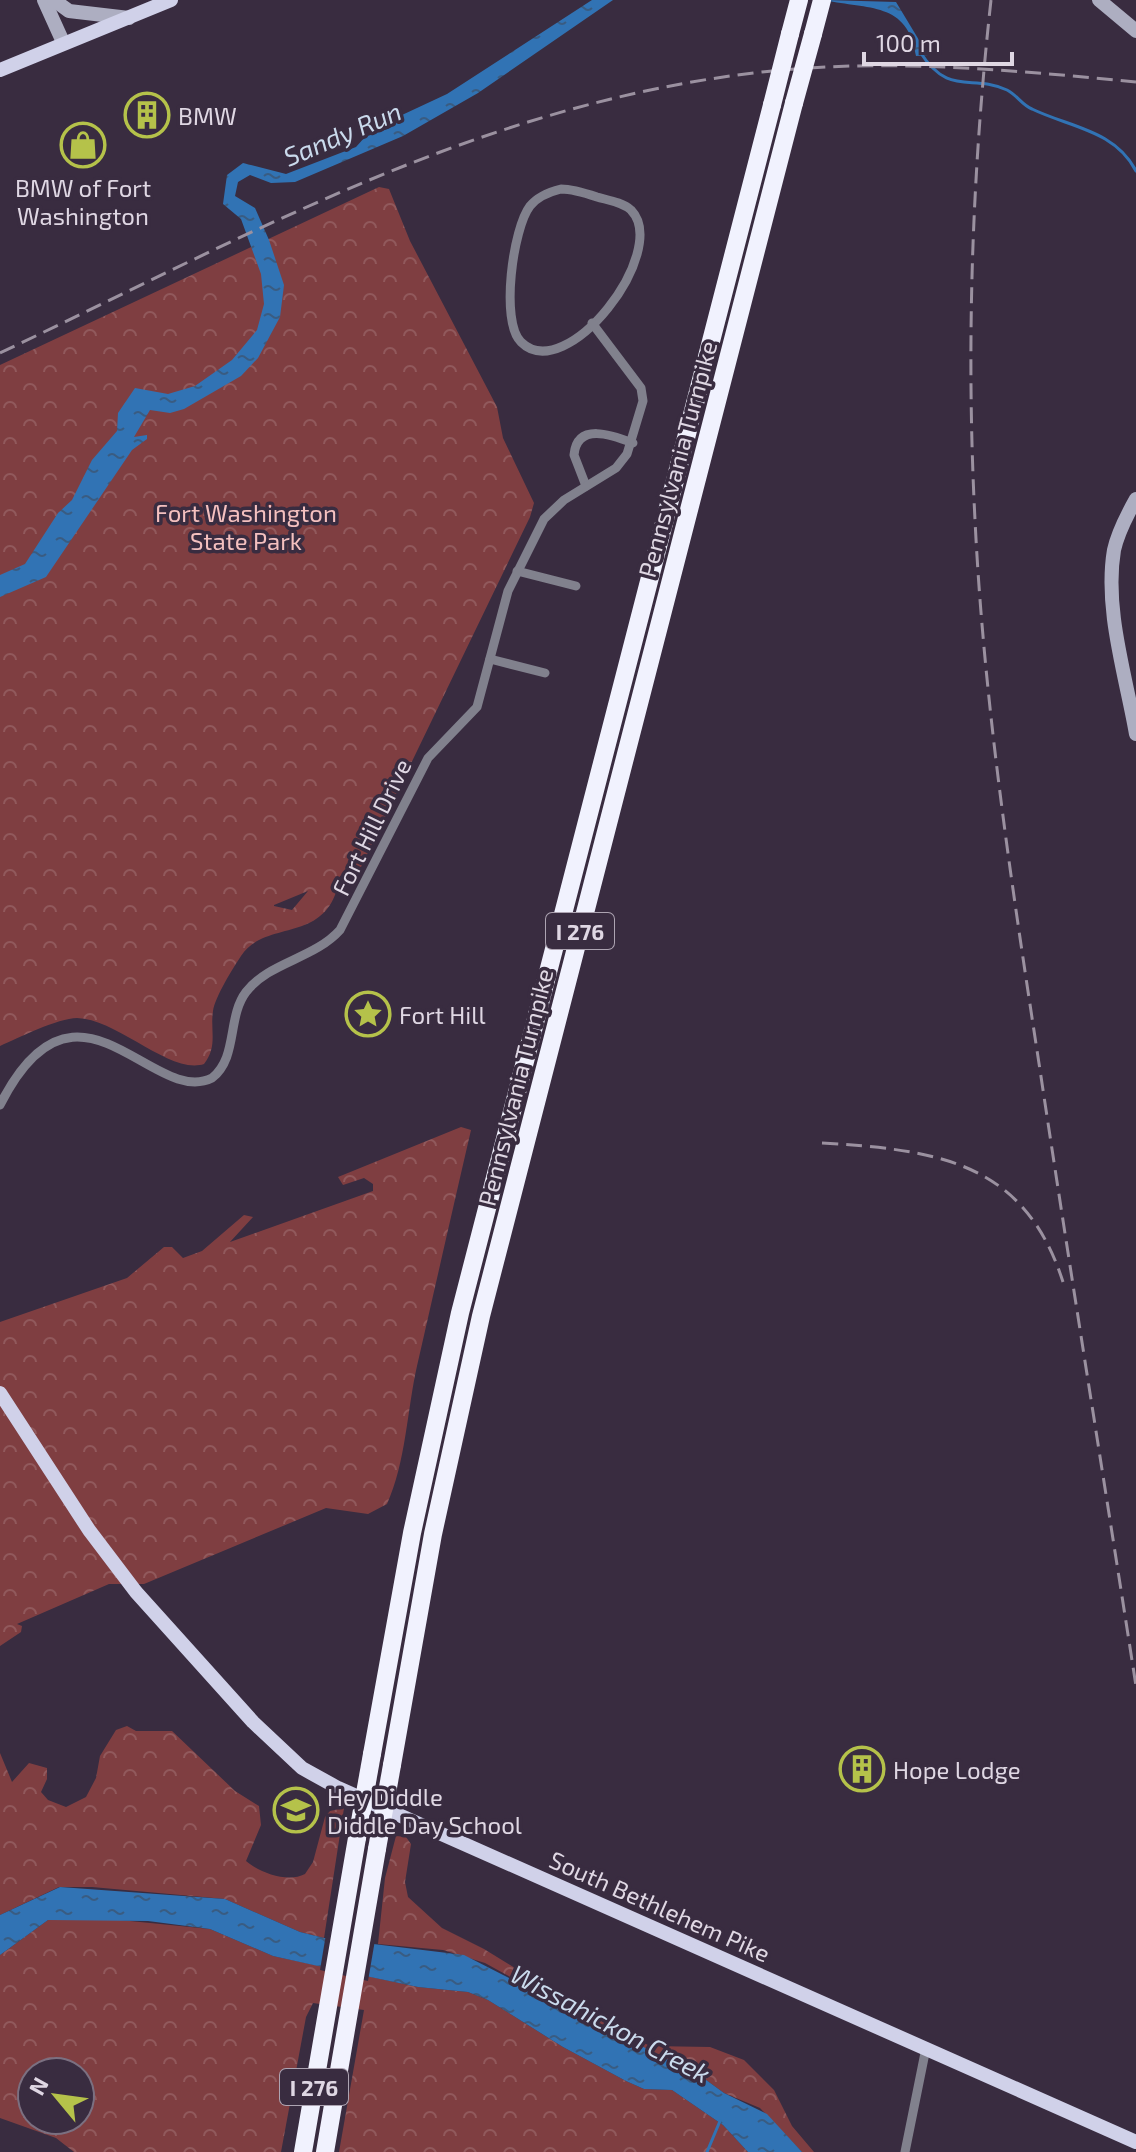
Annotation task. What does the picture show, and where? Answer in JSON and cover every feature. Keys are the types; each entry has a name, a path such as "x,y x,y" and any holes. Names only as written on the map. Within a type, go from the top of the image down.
{"highway":[{"name":"Pennsylvania Turnpike","path":"303,2152 412,1533 460,1313 799,0"},
{"name":"Pennsylvania Turnpike","path":"325,2152 433,1534 481,1316 822,0"}],"main road":[{"path":"0,70 171,0"},
{"name":"South Bethlehem Pike","path":"0,1393 117,1570 236,1705 302,1768 338,1788 1136,2142"}],"street":[{"path":"44,0 63,42"},
{"path":"54,0 69,11 129,18"},
{"path":"1099,0 1136,31"},
{"path":"561,189 622,204 637,220 638,239 626,284 592,323 562,348 542,353 522,343 512,326 512,270 520,225 537,199 561,189"},
{"name":"Fort Hill Drive","path":"0,1105 16,1075 32,1057 75,1038 91,1038 111,1044 188,1082 200,1083 216,1075 225,1060 246,992 271,972 320,947 348,919 428,758 477,707 517,571 551,511 616,468 633,443 643,401 641,388 592,323"},
{"path":"586,486 574,455 575,447 583,436 604,434 633,443"},
{"path":"1136,499 1114,550 1112,579 1114,611 1136,734"},
{"path":"517,571 576,586"},
{"path":"490,659 545,673"},
{"path":"905,2152 926,2048"}],"green space":[{"name":"Fort Washington State Park","path":"379,187 389,189 410,241 497,407 503,438 534,503 361,867 340,876 334,898 324,913 311,922 252,944 241,956 214,1005 211,1051 204,1064 176,1062 109,1027 77,1018 49,1025 0,1046 0,365","holes":["308,891 292,910 274,905"]},
{"path":"461,1127 471,1130 417,1366 398,1471 387,1504 368,1514 326,1508 144,1584 109,1584 17,1624 22,1626 21,1632 0,1646 0,1322 127,1278 164,1247 172,1247 183,1258 202,1251 244,1215 253,1217 230,1242 373,1191 373,1184 364,1178 343,1185 338,1177"},
{"path":"127,1726 136,1731 172,1731 235,1791 259,1806 261,1825 246,1861 266,1873 283,1877 305,1874 313,1862 325,1817 330,1811 344,1808 324,1938 300,1932 225,1899 92,1887 59,1887 0,1915 0,1753 12,1782 29,1763 47,1768 47,1779 41,1792 48,1800 66,1807 86,1797 96,1778 100,1756 116,1730"},
{"path":"396,1836 406,1837 411,1844 405,1882 408,1897 442,1928 484,1949 610,2026 650,2046 710,2047 744,2060 774,2090 792,2126 814,2152 802,2152 760,2108 724,2093 702,2077 622,2039 485,1963 443,1950 378,1944 385,1878"},
{"path":"100,1918 210,1929 273,1956 418,1987 468,1992 488,2000 563,2047 626,2081 644,2089 672,2090 723,2125 748,2152 339,2152 364,2010 313,2003 306,2017 281,2152 74,2152 50,2136 96,2136 96,2056 16,2056 16,2124 0,2118 0,1955 48,1920"}],"water":[{"path":"592,0 613,0 478,93 403,136 295,182 271,183 250,175 238,182 235,196 255,208 284,285 280,317 258,358 241,376 184,409 170,413 150,410 134,437 147,435 147,439 132,450 46,577 0,597 0,575 25,564 58,513 72,500 92,460 117,431 118,413 135,388 168,394 195,386 232,360 257,330 264,304 261,274 241,219 223,204 227,175 243,163 286,174 356,147 365,137 390,128 402,115 447,94"},
{"path":"825,0 896,2 928,55 916,56 912,38 904,25 884,11"},
{"path":"60,1887 225,1899 300,1932 324,1938 464,1955 702,2077 724,2093 767,2114 802,2152 748,2152 723,2125 672,2090 644,2089 626,2081 563,2047 488,2000 468,1992 418,1987 318,1966 273,1956 210,1929 148,1921 48,1920 0,1955 0,1915"}],"pier":[{"path":"326,1934 375,1940 368,1981 320,1970"}],"waterway":[{"name":"Sandy Run","path":"920,52 931,66 951,80 994,85 1007,90 1028,107 1104,138 1127,157 1136,171"},
{"path":"707,2152 720,2121"}],"railway":[{"path":"991,0 979,129 972,260 972,455 979,589 1000,796 1019,933 1136,1686"},
{"path":"0,353 277,220 370,180 464,143 560,112 659,88 762,72 856,66 949,67 1136,82"},
{"path":"822,1143 902,1151 938,1158 970,1169 999,1186 1025,1210 1046,1241 1063,1282"}],"place":[{"name":"BMW","path":"147,115"},
{"name":"BMW of Fort Washington","path":"83,145"},
{"name":"Fort Hill","path":"368,1014"},
{"name":"Hope Lodge","path":"862,1769"},
{"name":"Hey Diddle Diddle Day School","path":"296,1810"}],"water label":[{"name":"Wissahickon Creek","path":"611,2023"}]}
